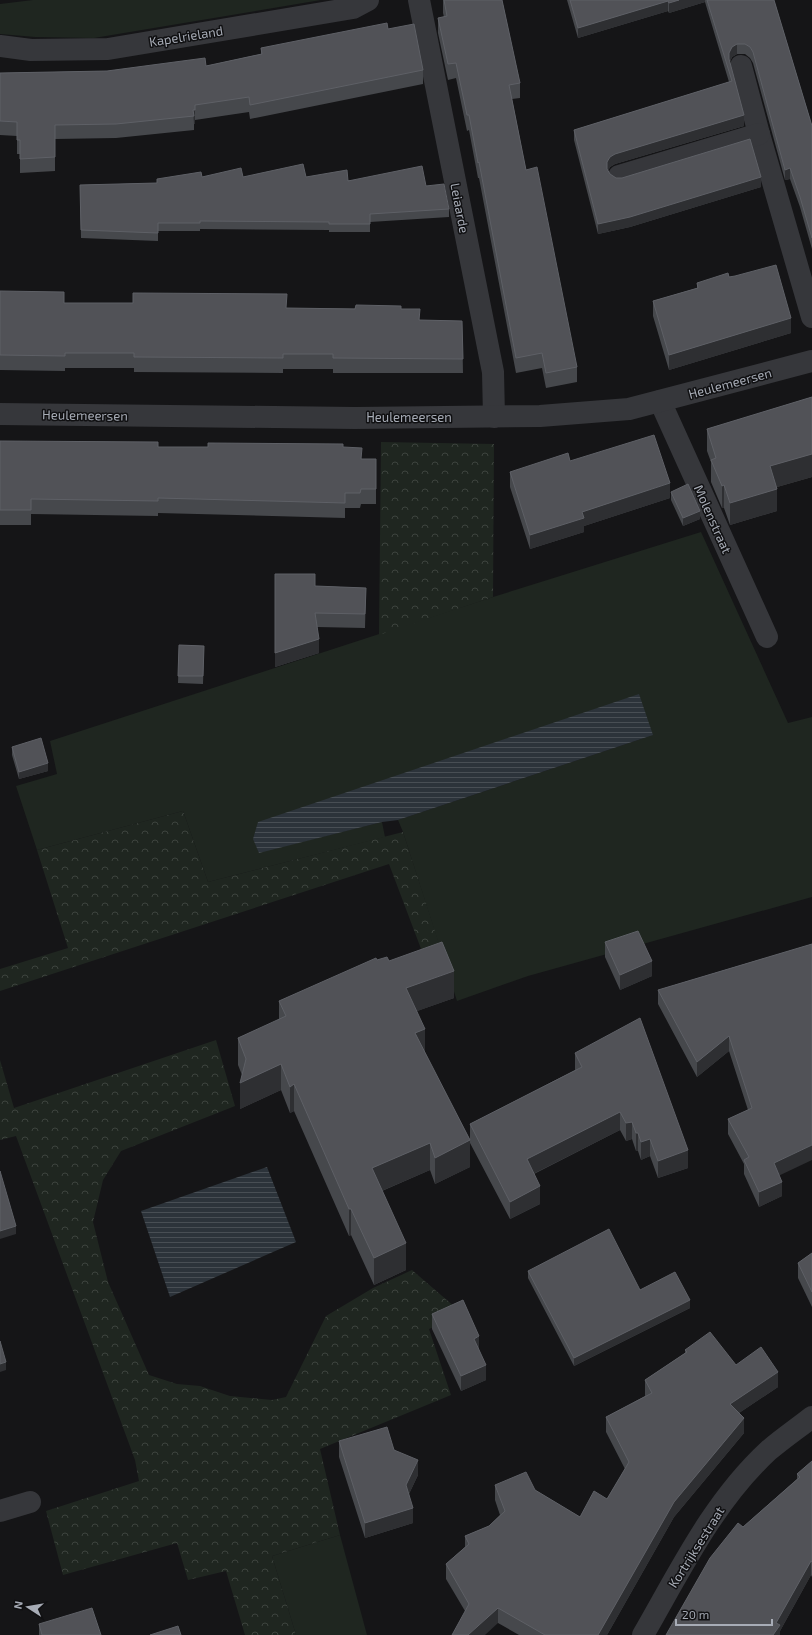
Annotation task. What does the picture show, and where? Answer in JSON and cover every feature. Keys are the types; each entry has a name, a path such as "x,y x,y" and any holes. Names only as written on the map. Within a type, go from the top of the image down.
{"street":[{"name":"Kapelrieland","path":"0,46 31,50 108,49 353,8 368,0"},
{"name":"Leiaarde","path":"419,0 493,372 494,417"},
{"path":"741,66 812,317"},
{"path":"618,176 759,134"},
{"name":"Heulemeersen","path":"0,414 355,418 540,416 629,409 812,361"},
{"name":"Molenstraat","path":"660,401 767,637"},
{"name":"Kortrijksestraat","path":"643,1635 710,1519 740,1481 768,1451 812,1417"},
{"path":"0,1511 30,1502"}],"green space":[{"path":"33,0 321,0 94,38 35,37 0,34 0,4"},
{"path":"381,442 494,444 493,597 379,635"},
{"path":"701,532 788,723 812,717 812,897 528,976 457,1001 398,820 653,735 260,852 382,822 385,837 208,882 183,811 37,850 16,786 57,774 50,741 493,597"},
{"path":"183,811 208,882 403,832 445,962 426,962 389,864 0,991 0,969 68,948 37,850"},
{"path":"216,1040 235,1106 121,1151 103,1180 93,1222 108,1282 149,1375 177,1384 200,1386 230,1396 272,1400 286,1397 326,1316 373,1288 412,1270 463,1314 429,1329 451,1395 320,1449 340,1535 272,1556 296,1635 245,1635 226,1571 188,1580 177,1543 63,1575 46,1511 139,1481 135,1460 16,1136 0,1140 0,1060 14,1108"},
{"path":"340,1535 367,1635 296,1635 272,1556"}],"shaded area":[{"path":"639,694 653,735 398,820 382,822 259,853 253,839 258,822"},
{"path":"267,1167 296,1242 170,1297 141,1211"}],"building":[{"path":"444,0 502,0 520,83 509,85 526,170 537,167 577,367 546,373 542,353 516,358 469,115 467,115 456,63 448,64 438,18 447,16"},
{"path":"570,0 679,0 669,3 668,1 578,28"},
{"path":"707,0 774,0 812,126 812,238 790,168 785,170 753,52 750,47 745,44 737,44 732,47 729,53 729,59 744,115 615,154 610,157 607,162 607,169 610,174 616,178 622,178 750,139 761,177 630,217 598,224 574,130 732,81"},
{"path":"387,23 388,29 414,24 423,70 250,105 249,97 195,105 195,110 193,110 194,116 116,124 55,125 55,157 20,159 20,140 17,140 17,122 0,121 0,73 107,71 205,58 206,66 262,54 261,48"},
{"path":"303,164 306,177 347,170 348,181 422,166 426,186 444,184 449,209 370,214 370,224 329,224 329,222 200,221 200,223 158,223 158,233 81,230 80,185 157,183 157,179 201,172 202,177 241,168 243,177"},
{"path":"776,265 791,318 669,355 653,301 698,288 697,283 728,273 729,277 735,276"},
{"path":"0,291 64,292 64,303 133,303 133,293 287,294 286,308 355,309 356,305 401,306 401,309 420,309 419,320 462,321 463,359 333,358 333,354 283,354 283,358 134,357 134,353 65,353 65,356 0,355"},
{"path":"812,397 812,454 770,466 777,489 730,503 724,485 722,486 711,460 716,458 707,429"},
{"path":"654,435 670,483 582,512 584,518 530,535 510,472 568,453 570,461"},
{"path":"0,441 158,442 158,447 208,447 208,443 343,444 343,447 362,448 361,459 376,459 376,489 361,489 360,493 345,493 345,503 158,498 158,501 31,499 31,510 0,510"},
{"path":"688,484 700,511 683,518 671,492"},
{"path":"275,574 315,574 315,586 366,588 365,614 315,613 319,639 275,653"},
{"path":"179,645 204,646 203,676 178,676"},
{"path":"41,738 48,763 19,772 12,747"},
{"path":"638,931 652,961 620,975 605,942"},
{"path":"442,942 454,971 406,988 425,1029 415,1033 470,1140 435,1158 430,1143 372,1168 406,1243 374,1258 351,1209 349,1209 294,1084 290,1087 281,1064 240,1083 246,1059 238,1038 286,1016 279,1001 376,958 377,960 387,957 389,961"},
{"path":"812,944 812,1145 774,1163 782,1182 759,1192 744,1160 749,1157 728,1119 752,1108 729,1036 697,1062 658,990"},
{"path":"640,1018 688,1150 658,1161 650,1139 641,1142 632,1122 626,1123 620,1112 527,1159 540,1186 510,1202 470,1124 582,1067 575,1053"},
{"path":"0,1171 16,1226 0,1231"},
{"path":"609,1229 640,1290 675,1272 690,1300 574,1358 528,1271"},
{"path":"812,1253 812,1292 798,1263"},
{"path":"463,1300 479,1336 474,1339 486,1365 461,1376 432,1314"},
{"path":"710,1332 736,1365 761,1347 778,1372 730,1404 744,1418 674,1502 598,1635 545,1635 498,1608 468,1635 452,1635 469,1604 446,1564 469,1544 465,1536 489,1526 505,1511 495,1485 526,1472 535,1490 580,1517 594,1491 607,1499 629,1462 606,1417 652,1393 645,1380 687,1352 685,1350"},
{"path":"0,1341 6,1362 0,1364"},
{"path":"387,1427 394,1450 418,1460 406,1485 413,1508 365,1523 339,1441"},
{"path":"812,1461 812,1562 811,1561 776,1623 780,1625 773,1635 666,1635 710,1558 738,1523 743,1527 800,1477 797,1474"},
{"path":"92,1608 101,1635 42,1635 39,1624"},
{"path":"178,1626 181,1635 150,1635"}]}
